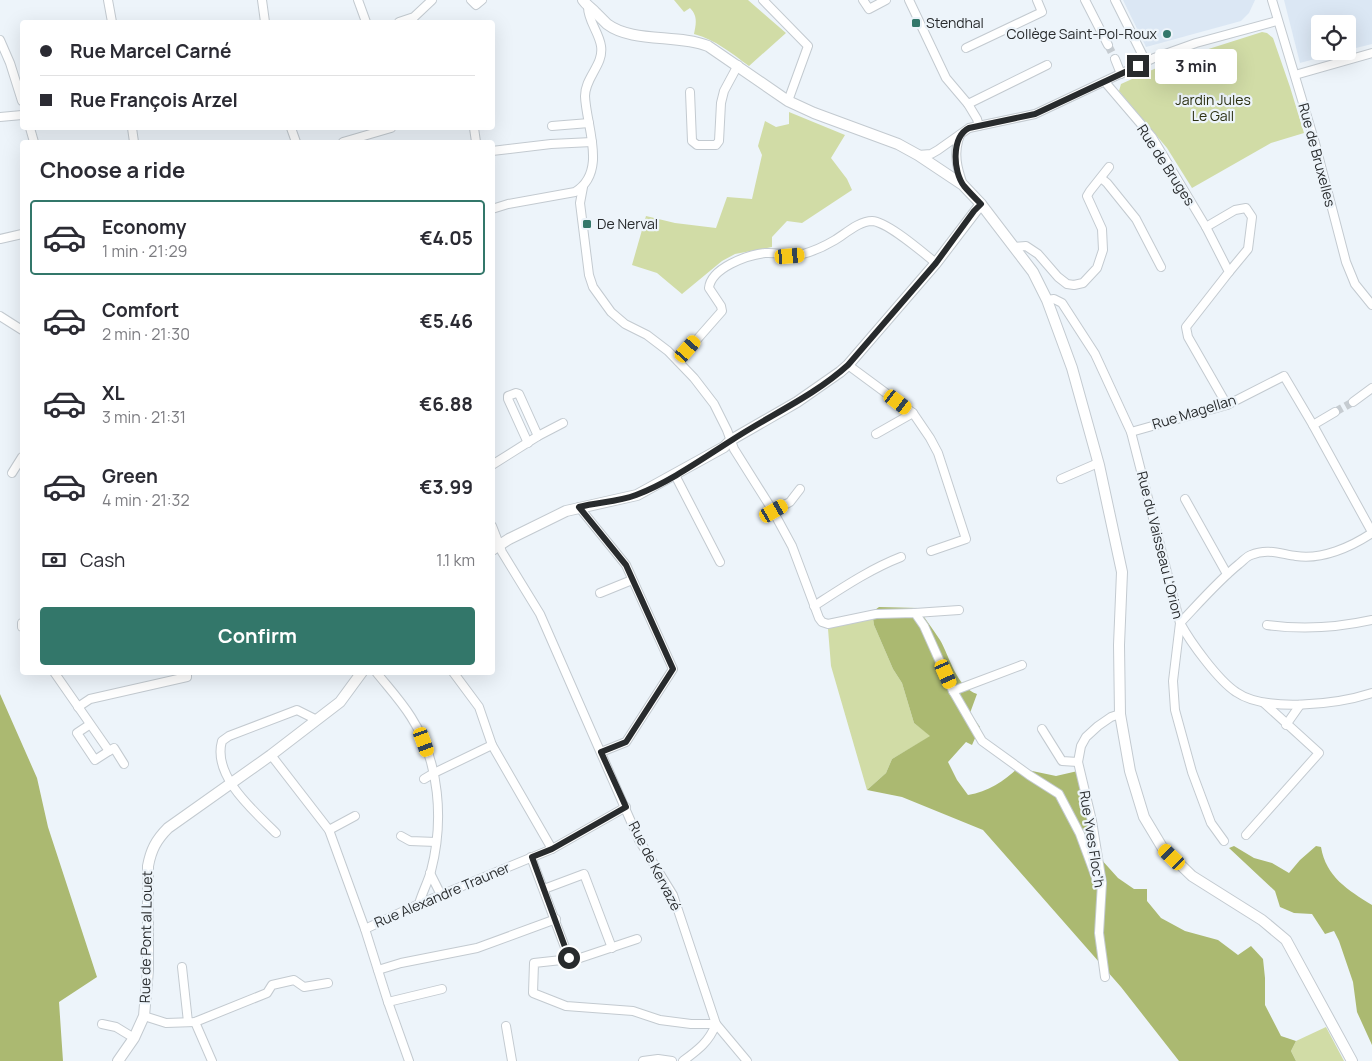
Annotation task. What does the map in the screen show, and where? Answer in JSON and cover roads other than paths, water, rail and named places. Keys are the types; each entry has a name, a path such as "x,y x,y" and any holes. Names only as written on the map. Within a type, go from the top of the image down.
{"street":[{"path":"108,0 112,20"},
{"path":"262,0 265,20"},
{"path":"358,0 365,20"},
{"path":"405,20 414,17 432,0"},
{"path":"471,0 476,6 482,0"},
{"path":"763,0 808,46 788,101"},
{"path":"863,0 869,9 886,0"},
{"path":"910,0 946,78 968,104 979,126"},
{"path":"966,48 1042,12 1037,0"},
{"path":"1085,0 1108,45"},
{"path":"1115,0 1146,62"},
{"name":"Rue de Bruxelles","path":"1272,0 1315,143 1346,262 1355,284 1372,306"},
{"path":"585,3 608,25 626,33 696,41 708,46 738,65 775,94 788,101 918,154 963,185 981,204 1033,272 1047,300 1072,368 1098,463 1122,572 1119,645 1120,714 1130,771 1144,817 1162,847 1192,876 1262,920 1286,940 1352,1061"},
{"path":"585,3 601,45 602,57 586,86 585,96 592,142 591,172 583,187 580,203 589,275 593,287 611,312 624,324 647,335 668,351 694,378 714,404 734,449 774,511 792,546 819,618 828,624 876,614 959,610"},
{"path":"918,154 931,154 952,142 969,128 1035,114 1146,62 1196,43 1278,21"},
{"path":"0,40 20,94"},
{"path":"1294,75 1372,54"},
{"path":"1115,59 1121,74"},
{"path":"690,92 692,141 697,145 716,145 719,141 721,102 724,91 738,65"},
{"path":"968,104 1047,65"},
{"name":"Rue de Bruges","path":"1104,82 1152,137 1206,227 1229,272"},
{"path":"0,117 20,115"},
{"path":"552,126 589,123"},
{"path":"350,140 384,130"},
{"path":"961,134 957,143 956,165 963,185"},
{"path":"495,152 551,144 592,142"},
{"path":"1014,247 1026,246 1038,254 1058,277 1067,284 1083,283 1097,268 1103,250 1102,229 1088,196 1109,167"},
{"path":"1101,178 1136,219 1161,267"},
{"path":"495,208 566,194 583,187"},
{"path":"566,194 580,203"},
{"path":"496,547 552,517 579,507 637,494 724,446 731,440 797,402 840,372 936,263 981,204"},
{"path":"1206,227 1235,210 1246,208 1252,217 1248,249 1186,328 1188,337 1227,405"},
{"path":"678,361 722,311 721,306 709,288 711,279 727,266 750,256 766,253 790,256 802,255 832,242 860,224 873,221 889,227 936,263"},
{"path":"0,239 20,234"},
{"name":"Rue du Vaisseau L'Orion","path":"1047,300 1054,299 1062,303 1095,354 1131,432 1180,624 1173,681 1175,710 1194,780 1211,823 1224,841"},
{"path":"0,316 20,329"},
{"path":"848,365 913,413 938,453 966,539 931,550"},
{"name":"Rue Magellan","path":"1131,432 1227,405 1284,376 1313,425"},
{"path":"1353,402 1372,388"},
{"path":"528,443 508,396 516,393 519,394 538,436"},
{"path":"1335,412 1313,425 1372,532 1349,546 1309,556 1296,556 1266,551 1250,555 1227,574 1180,624 1187,637 1236,693 1264,703 1300,705 1357,698 1372,693"},
{"path":"876,434 913,413"},
{"path":"495,463 538,436 563,423"},
{"path":"12,474 20,460"},
{"path":"1061,478 1098,463"},
{"path":"674,475 720,562"},
{"path":"774,511 790,502 800,489"},
{"path":"1185,499 1227,574"},
{"path":"579,507 626,565 673,669 626,742 601,752"},
{"name":"Rue de Kervazé","path":"496,547 502,552 540,614 639,840 673,895 716,1024"},
{"path":"814,606 854,580 901,557"},
{"path":"600,593 632,580"},
{"path":"915,613 924,626 953,691 982,741 1059,794 1080,834 1097,880 1102,883"},
{"path":"1267,625 1292,629 1327,628 1372,620"},
{"path":"953,691 1022,666"},
{"path":"56,675 109,752"},
{"path":"78,707 90,699 187,677 187,675"},
{"name":"Rue de Pont al Louet","path":"118,1061 134,1038 144,1016 148,970 148,866 151,851 157,838 340,702 360,675"},
{"path":"378,675 412,718 424,742 434,773 438,806 438,827 430,873 419,904"},
{"path":"455,675 479,707 492,745 552,849"},
{"path":"1246,835 1319,753 1264,703"},
{"path":"1286,724 1300,705"},
{"path":"276,833 251,808 231,784 225,773 219,750 222,741 230,736 297,710 317,720"},
{"path":"1042,730 1062,761 1078,762 1081,746 1086,737 1111,717 1120,714"},
{"path":"89,725 77,733 95,760 114,748 124,764"},
{"path":"424,779 492,745"},
{"path":"271,755 329,830 365,928 409,1061"},
{"name":"Rue Yves Floc'h","path":"1078,762 1092,821 1102,883 1099,933 1105,977"},
{"name":"Rue Alexandre Trauner","path":"365,928 552,849 626,807"},
{"path":"329,830 355,816"},
{"path":"401,836 410,841 436,842"},
{"path":"532,857 569,958"},
{"path":"430,873 441,895"},
{"path":"544,889 584,874 612,948"},
{"path":"378,970 401,963 477,948 556,920"},
{"path":"637,939 580,958 534,963 533,993 566,1006 633,1011 660,1020 691,1024 716,1024"},
{"path":"182,967 192,1022 209,1060"},
{"path":"144,1016 166,1023 192,1022 267,993 272,985 294,980 304,988 328,983"},
{"path":"388,1002 442,989"},
{"path":"102,1024 116,1027 134,1038"},
{"path":"683,1061 702,1048 712,1034 716,1024"},
{"path":"716,1024 747,1061"},
{"path":"506,1026 512,1061"},
{"path":"643,1061 658,1059 672,1061"}],"tunnel":[{"path":"1108,45 1115,59"},
{"path":"1335,412 1353,402"}],"place":[{"name":"Stendhal","path":"916,23"},
{"name":"Collège Saint-Pol-Roux","path":"1167,34"},
{"name":"De Nerval","path":"587,224"}],"park label":[{"name":"Jardin Jules Le Gall","path":"1213,108"}]}
